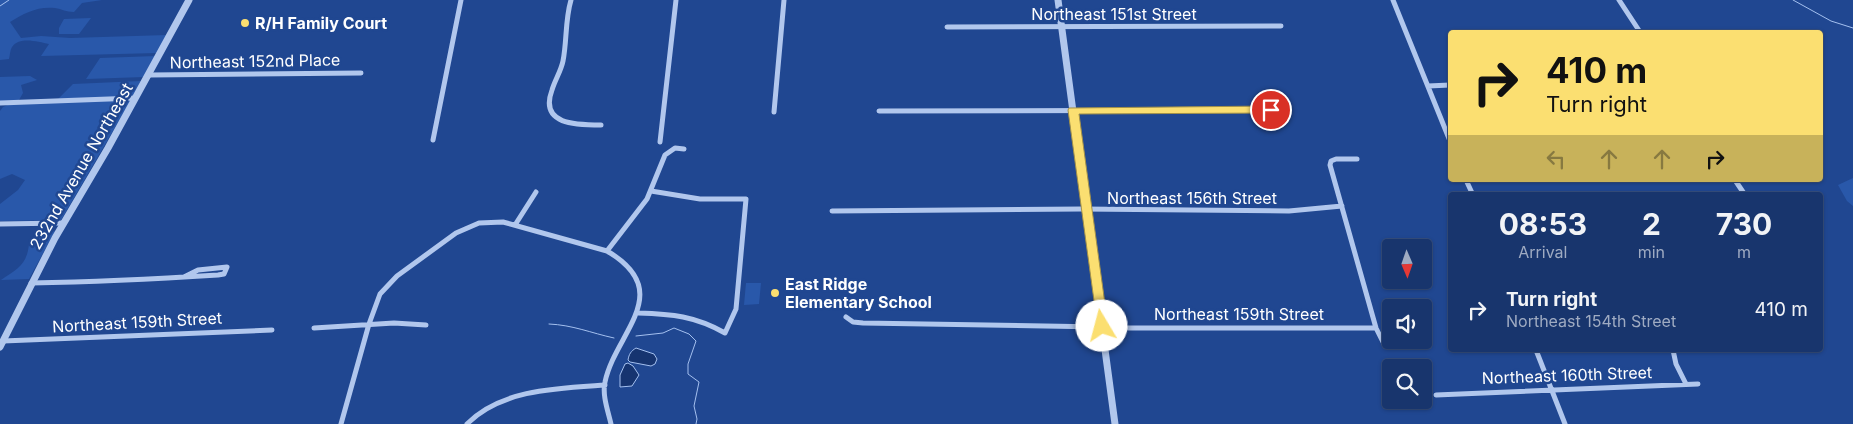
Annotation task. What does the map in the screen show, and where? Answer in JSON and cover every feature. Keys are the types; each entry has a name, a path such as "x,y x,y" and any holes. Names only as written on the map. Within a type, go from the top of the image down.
{"street":[{"name":"232nd Avenue Northeast","path":"2,344 64,223 190,0"},
{"path":"433,140 460,0"},
{"path":"572,0 564,30 564,51 561,67 549,99 549,105 556,117 563,122 576,125 601,125"},
{"path":"660,142 676,0"},
{"path":"774,112 784,0"},
{"path":"1058,0 1115,424"},
{"path":"1393,0 1448,136"},
{"path":"1619,0 1639,30"},
{"name":"Northeast 151st Street","path":"947,27 1281,26"},
{"name":"Northeast 152nd Place","path":"149,75 361,73"},
{"path":"1428,86 1448,85"},
{"path":"0,103 136,98"},
{"path":"878,111 1271,110"},
{"path":"607,251 651,191 659,165 666,154 670,149 684,149"},
{"path":"1357,159 1336,159 1331,161 1376,328 1382,340"},
{"path":"638,312 695,317 725,333 736,309 746,199 700,199 651,191"},
{"path":"515,225 536,192"},
{"name":"Northeast 156th Street","path":"832,210 1289,211 1342,206"},
{"path":"341,424 369,324 380,294 393,280 466,227 490,222 515,225 607,251 619,257 627,264 634,275 639,296 638,312 609,369 605,385 611,424"},
{"path":"0,224 64,223"},
{"path":"32,283 184,277 224,274 227,267 198,270 184,277"},
{"name":"Northeast 159th Street","path":"846,317 853,322 863,323 1102,327 1376,328"},
{"path":"314,328 394,323 426,325"},
{"name":"Northeast 159th Street","path":"2,344 272,330"},
{"path":"1537,352 1565,424"},
{"path":"1673,352 1676,364 1686,384"},
{"name":"Northeast 160th Street","path":"1436,395 1698,384"},
{"path":"467,423 482,410 502,402 552,390 605,385"}],"shaded area":[{"path":"0,0 102,0 82,3 74,12 49,8 37,9 26,13 10,22 21,38 41,36 70,38 167,35 157,53 41,56 49,44 24,41 12,47 9,59 0,60"},
{"path":"91,18 79,34 59,34 59,28 64,19"},
{"path":"156,56 144,77 86,79 100,58"},
{"path":"30,76 37,80 21,85 23,93 19,100 0,101 0,77"},
{"path":"141,81 133,97 58,99 73,84"},
{"path":"131,100 61,220 0,221 0,204 18,190 25,180 12,174 0,179 0,111 3,107 10,104"},
{"path":"1853,178 1853,206 1847,201 1838,185"},
{"path":"55,231 29,279 1,280 20,266 26,257 29,244 41,234"},
{"path":"746,283 761,283 759,304 744,305"},
{"path":"636,348 654,354 657,359 655,364 651,366 630,362 628,360 630,354"},
{"path":"628,363 633,366 639,375 632,386 620,387 620,375 625,364"}],"waterway":[{"path":"0,6 9,0"},
{"path":"1793,0 1831,21 1853,28"},
{"path":"549,324 614,338"},
{"path":"636,336 663,333 674,328 689,334 696,341 688,364 688,374 699,382 694,406 697,419 696,424"}],"place":[{"name":"R/H Family Court","path":"245,23"},
{"name":"East Ridge Elementary School","path":"775,293"}],"route":[{"path":"1102,326 1073,110 1271,110"}]}
